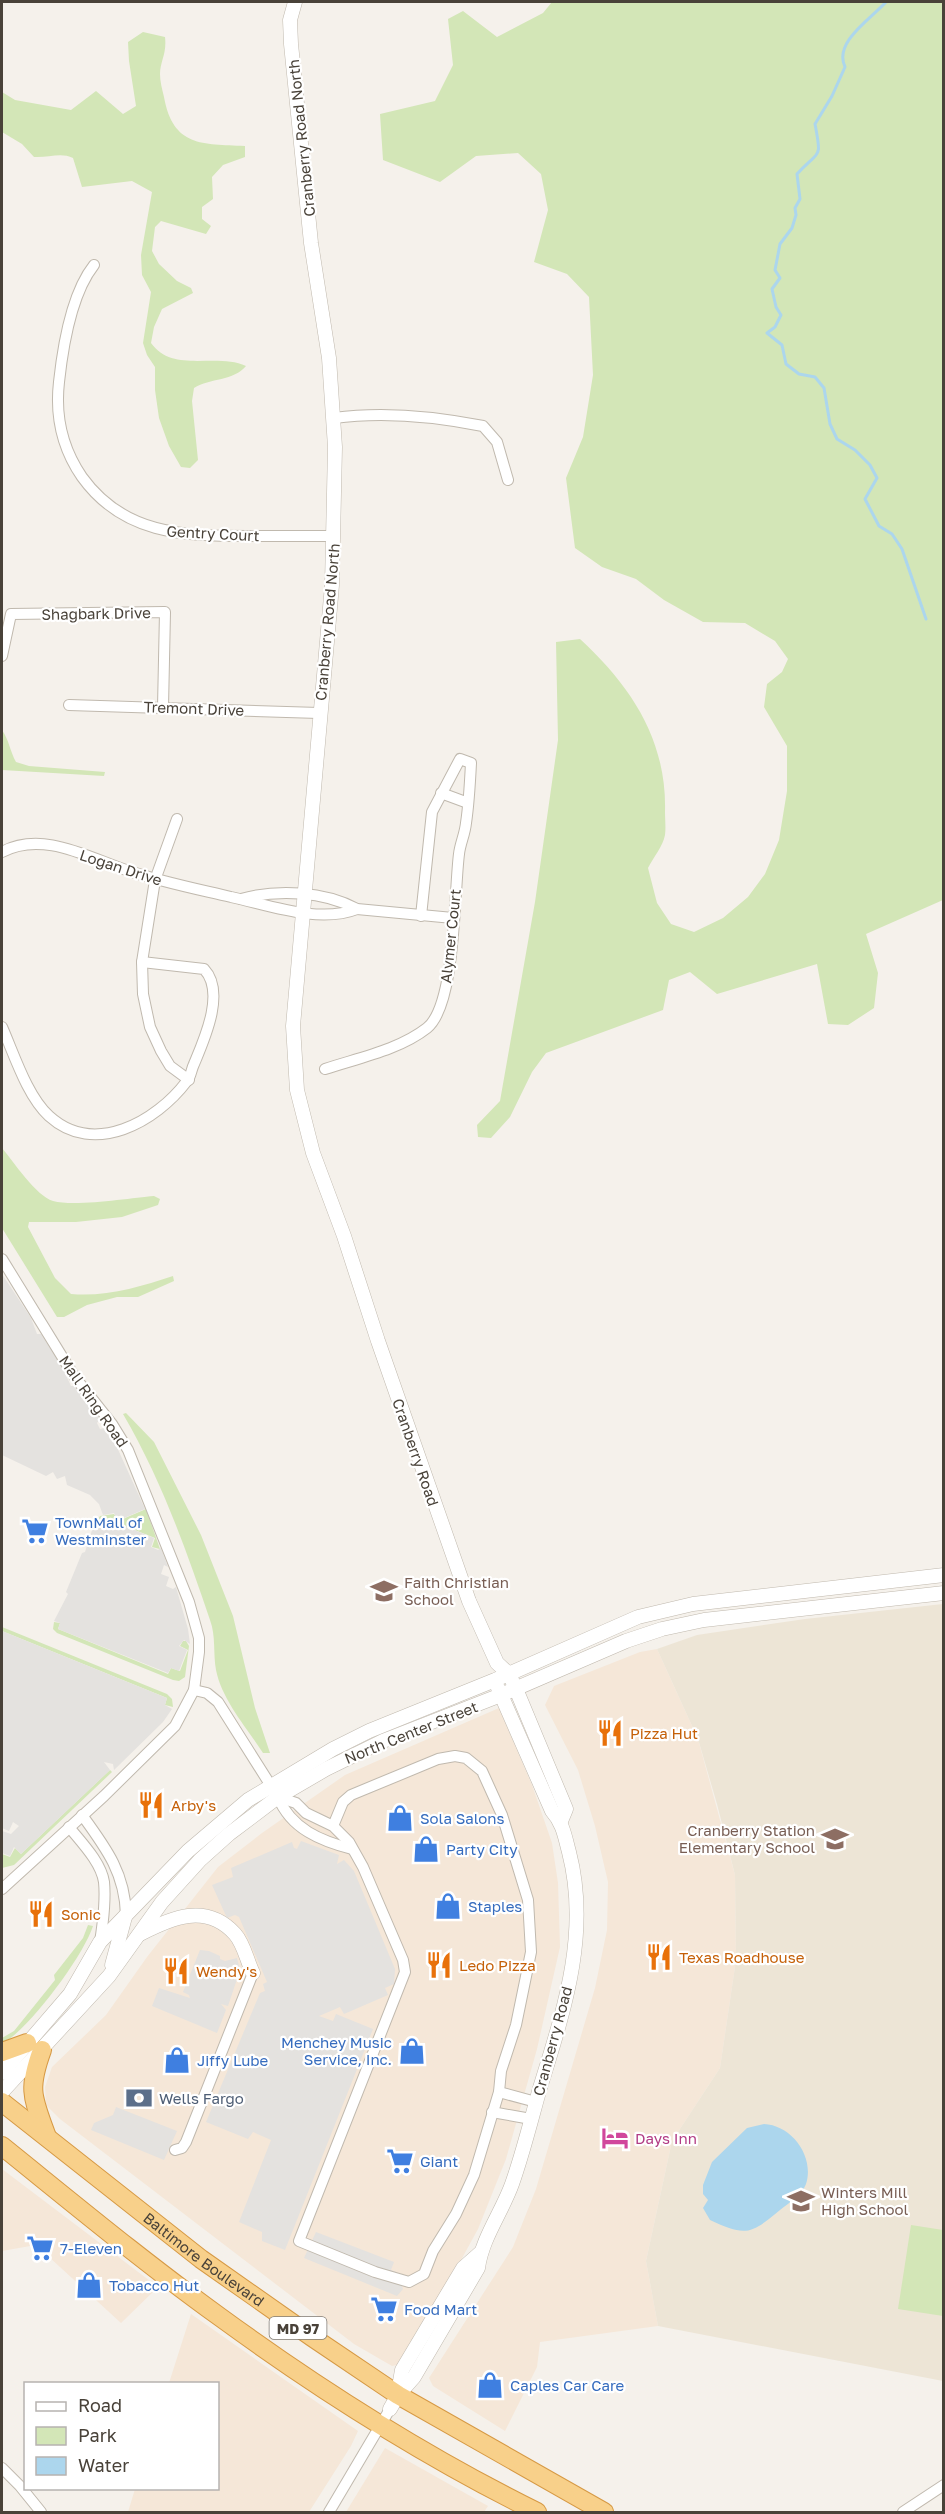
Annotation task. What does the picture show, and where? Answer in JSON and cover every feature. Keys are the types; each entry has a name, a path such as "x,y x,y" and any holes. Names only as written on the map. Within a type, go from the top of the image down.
{"highway":[{"path":"2,2052 34,2046 31,2087 34,2104 46,2137"},
{"name":"Baltimore Boulevard","path":"2,2102 390,2409 452,2467 537,2512"},
{"name":"Baltimore Boulevard","path":"6,2153 220,2318 390,2409 604,2512"}],"street":[{"name":"Cranberry Road North","path":"295,2 290,20 291,44 311,243 329,357 334,418 332,585 293,1026 297,1090 313,1153 344,1236"},
{"name":"Gentry Court","path":"94,265 78,290 61,365 57,404 65,446 88,485 119,513 159,530 183,534 225,536 333,536"},
{"path":"334,418 358,415 400,415 483,426 497,442 508,480"},
{"name":"Shagbark Drive","path":"2,656 11,614 165,612 163,707"},
{"name":"Tremont Drive","path":"69,705 319,713"},
{"name":"Alymer Court","path":"325,1068 382,1050 428,1027 440,1008 446,986 459,851 466,826 468,803 471,763 460,759 432,813 421,916"},
{"path":"441,793 468,803"},
{"path":"177,819 155,880 142,962 142,994 150,1027 171,1066 189,1080"},
{"name":"Logan Drive","path":"2,852 22,844 48,844 155,880 241,899 273,909 345,913 357,909"},
{"name":"Logan Drive","path":"241,899 267,894 304,895 343,901 357,909 453,918"},
{"path":"2,1027 39,1105 60,1124 74,1130 96,1134 123,1131 159,1110 189,1080 205,1040 211,1015 210,980 204,969 142,962"},
{"name":"Cranberry Road","path":"344,1236 440,1523 469,1601 497,1663 509,1674 516,1689 566,1809 561,1821"},
{"name":"Mall Ring Road","path":"2,1259 75,1376 120,1437 134,1463 195,1620 200,1652 194,1690 180,1719 170,1732 2,1889"},
{"name":"North Center Street","path":"2,2073 109,1976 174,1887 200,1860 274,1791 315,1759 369,1731 495,1680 638,1617 693,1604 944,1575"},
{"name":"North Center Street","path":"2,2092 70,1994 100,1942 202,1838 248,1800 326,1769 383,1741 516,1689 626,1641 662,1629 704,1620 944,1593"},
{"name":"Cranberry Road","path":"390,2409 414,2377 478,2268 480,2253 512,2185 557,2033 578,1926 576,1878 561,1821 552,1811 501,1695 495,1680 497,1663"},
{"path":"194,1690 207,1693 218,1702 274,1791 284,1812 296,1824 329,1843 352,1849"},
{"path":"274,1791 296,1803 306,1813 333,1826 343,1835 363,1868 403,1960 405,1972 299,2241 409,2282 424,2274 433,2252 456,2214 474,2175 499,2092 501,2071 516,2025 527,1977 531,1932 528,1900 502,1815 482,1771 466,1758 454,1756 438,1759 345,1798 333,1826"},
{"path":"82,1815 114,1862 125,1895 126,1915 109,1976"},
{"path":"69,1827 93,1859 104,1880 104,1910 100,1942"},
{"path":"138,1935 174,1917 189,1914 216,1921 236,1935 254,1973 186,2142 182,2148 175,2150"},
{"path":"499,2092 536,2102"},
{"path":"492,2112 531,2120"},
{"path":"329,2512 390,2409"},
{"path":"2,2468 41,2512"},
{"path":"903,2512 944,2485"}],"shaded area":[{"path":"2,1274 31,1318 37,1334 41,1334 64,1371 71,1386 74,1386 100,1419 97,1423 100,1429 104,1428 108,1435 111,1434 145,1509 117,1521 114,1513 103,1515 99,1504 90,1495 67,1485 65,1476 57,1479 53,1472 46,1476 2,1455"},
{"path":"102,1517 154,1538 151,1547 158,1550 161,1548 168,1567 164,1565 161,1574 169,1577 166,1586 173,1589 176,1587 188,1629 190,1644 184,1640 179,1646 187,1650 179,1671 171,1668 168,1673 58,1629 60,1623 54,1621 68,1594 66,1592 82,1553 85,1552 94,1524 99,1526"},
{"path":"943,1604 943,2381 658,2326 646,2261 672,2141 720,2068 736,1960 735,1875 717,1804 698,1739 657,1649 697,1635 805,1619"},
{"path":"2,1631 167,1698 165,1705 172,1709 163,1722 114,1770 113,1764 104,1762 110,1770 21,1854 14,1847 10,1856 2,1853 2,1831 11,1834 19,1826 13,1822 9,1831 2,1828"},
{"path":"657,1649 698,1739 735,1875 736,1960 720,2068 672,2141 646,2261 658,2326 540,2342 537,2367 505,2431 433,2386 429,2378 513,2247 536,2189 595,1988 607,1930 608,1882 595,1826 578,1770 545,1705 554,1686 640,1652"},
{"path":"499,1708 532,1785 552,1843 558,1883 560,1947 537,2049 506,2159 478,2229 413,2348 401,2364 392,2366 354,2344 60,2119 46,2105 45,2087 52,2067 106,2015 147,1957 218,1867 345,1775"},
{"path":"301,1841 339,1855 337,1864 344,1860 354,1871 395,1969 394,1984 385,1988 388,1995 344,2014 340,2007 319,2016 333,2021 336,2014 373,2029 285,2250 262,2241 262,2232 239,2222 271,2140 253,2132 248,2139 206,2122 260,1993 265,1991 263,1984 267,1982 239,1917 235,1915 227,1918 212,1885 233,1877 231,1868 292,1842 294,1848 297,1849"},
{"path":"200,1950 209,1951 225,1961 237,1958 240,1970 228,2006 221,2004 226,2010 217,2033 152,2006 159,1988 190,1998 183,1992"},
{"path":"116,2107 177,2131 164,2160 91,2130 94,2123 113,2115"},
{"path":"2,2169 158,2287 121,2323 36,2245 2,2251"},
{"path":"316,2232 394,2262 391,2270 396,2272 403,2289 397,2296 304,2258"},
{"path":"191,2314 358,2431 309,2512 128,2512 135,2490 219,2490 219,2382 169,2382"},
{"path":"385,2448 488,2506 484,2512 346,2512"}],"green space":[{"path":"552,2 943,2 943,900 866,934 878,973 874,1008 848,1025 828,1024 817,964 717,994 690,972 669,980 663,1010 546,1053 532,1072 510,1117 491,1138 478,1137 477,1125 500,1101 535,902 558,740 556,642 580,639 598,657 630,695 652,738 660,761 664,786 665,835 648,868 657,903 671,924 694,932 723,918 748,897 765,874 779,840 787,791 787,746 764,707 767,684 782,672 788,659 775,641 745,623 703,622 664,600 636,579 602,567 575,548 566,478 583,437 593,375 589,297 567,274 534,262 548,210 541,174 518,153 476,156 440,182 383,160 380,114 435,101 453,65 448,19 463,11 497,37 543,13"},
{"path":"143,32 165,37 160,79 168,113 182,134 203,143 245,146 245,157 223,165 212,177 213,199 202,207 202,219 211,226 206,234 161,221 155,227 152,251 159,264 177,281 191,288 193,293 162,309 154,327 151,343 171,358 234,362 246,366 228,377 194,388 192,401 198,460 190,468 181,467 169,446 159,418 155,367 143,343 151,292 142,275 141,255 152,192 132,181 82,187 73,158 59,155 34,157 22,144 2,132 2,92 15,100 71,110 96,91 123,114 136,106 128,42"},
{"path":"2,730 16,762 29,766 105,772 104,776 2,770"},
{"path":"2,1148 32,1185 46,1198 53,1201 88,1203 154,1196 160,1199 158,1205 122,1217 76,1222 29,1222 28,1227 55,1278 71,1294 110,1293 173,1276 174,1281 138,1297 117,1297 87,1305 64,1317 57,1317 2,1228"},
{"path":"126,1413 154,1442 201,1535 233,1616 255,1708 270,1753 263,1753 236,1713 219,1681 212,1626 201,1593 172,1515 123,1414"},
{"path":"146,1509 160,1549 152,1547 155,1538 102,1517 98,1526 95,1523 100,1516 114,1514 118,1521"},
{"path":"54,1622 60,1623 58,1629 168,1674 171,1668 180,1671 188,1650 180,1646 183,1641 186,1641 189,1646 185,1677 179,1681 173,1680 57,1633 53,1629"},
{"path":"2,1627 167,1694 172,1699 173,1707 165,1705 167,1698 2,1631"},
{"path":"110,1770 112,1772 14,1865 2,1868 2,1854 10,1857 15,1848 21,1854"},
{"path":"88,1925 93,1926 87,1939 54,1991 26,2024 2,2044 2,2038 14,2031 55,1980 54,1975 83,1938"},
{"path":"911,2225 943,2230 943,2316 898,2309"}],"water":[{"path":"764,2124 774,2126 792,2136 804,2153 808,2173 804,2188 791,2202 755,2228 740,2231 710,2220 703,2208 708,2200 703,2194 703,2185 712,2162 747,2128"}],"waterway":[{"path":"886,2 856,31 844,49 845,67 832,96 815,124 817,153 797,174 800,199 795,208 796,215 792,228 780,244 775,270 780,278 772,289 776,307 781,315 775,327 767,333 782,345 786,364 799,374 815,377 824,388 830,424 837,439 855,450 870,465 877,478 865,499 879,526 892,534 902,549 926,619"}],"place":[{"name":"TownMall of Westminster","path":"35,1531"},
{"name":"Faith Christian School","path":"384,1591"},
{"name":"Pizza Hut","path":"610,1733"},
{"name":"Arby's","path":"151,1805"},
{"name":"Sola Salons","path":"400,1818"},
{"name":"Cranberry Station Elementary School","path":"835,1839"},
{"name":"Party City","path":"426,1849"},
{"name":"Staples","path":"448,1906"},
{"name":"Sonic","path":"41,1914"},
{"name":"Texas Roadhouse","path":"659,1957"},
{"name":"Ledo Pizza","path":"439,1965"},
{"name":"Wendy's","path":"176,1971"},
{"name":"Menchey Music Service, Inc.","path":"412,2051"},
{"name":"Jiffy Lube","path":"177,2060"},
{"name":"Wells Fargo","path":"139,2098"},
{"name":"Days Inn","path":"615,2138"},
{"name":"Giant","path":"400,2161"},
{"name":"Winters Mill High School","path":"801,2201"},
{"name":"7-Eleven","path":"40,2248"},
{"name":"Tobacco Hut","path":"89,2285"},
{"name":"Food Mart","path":"384,2309"},
{"name":"Caples Car Care","path":"490,2385"}]}
